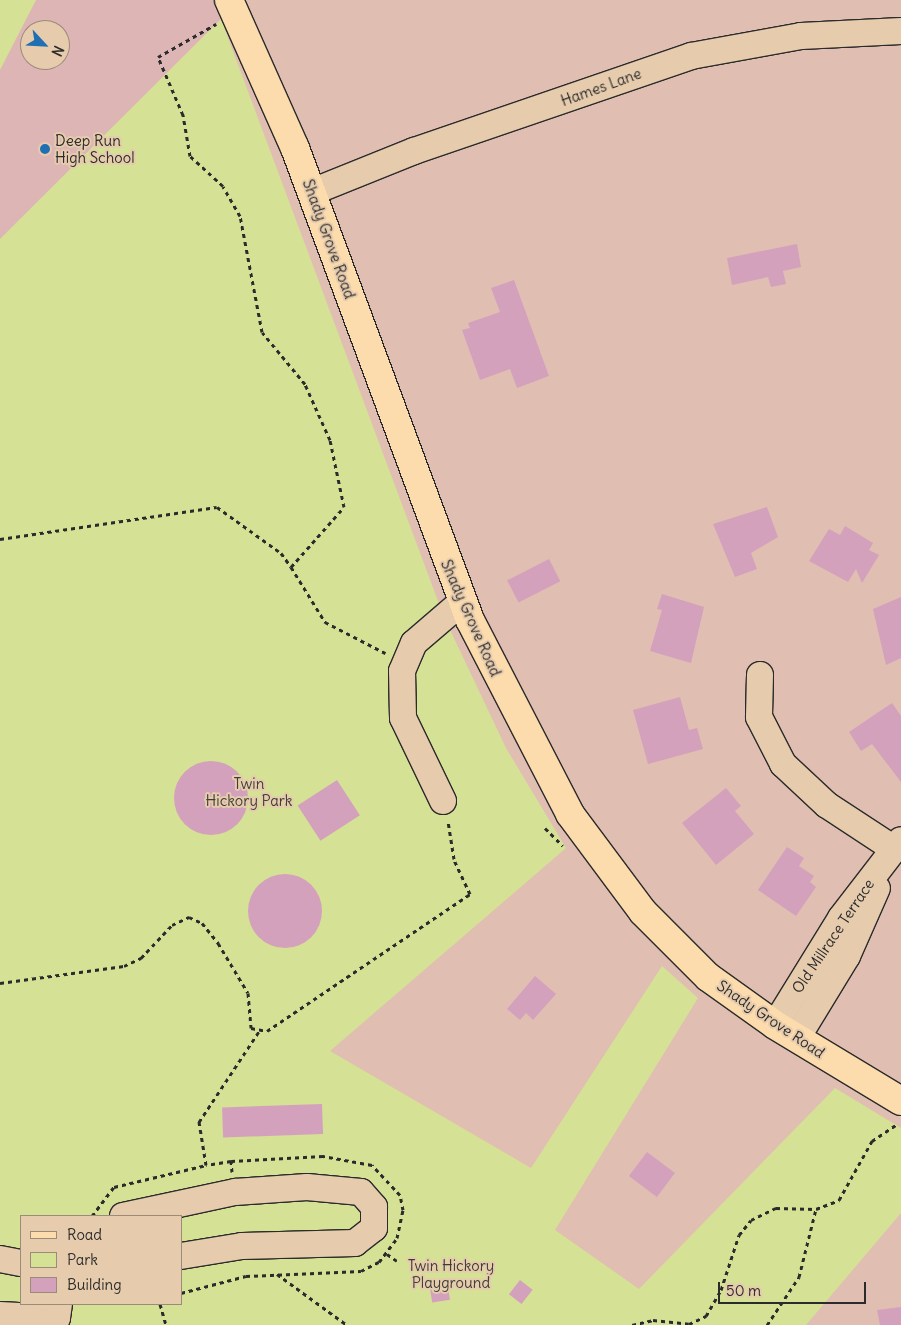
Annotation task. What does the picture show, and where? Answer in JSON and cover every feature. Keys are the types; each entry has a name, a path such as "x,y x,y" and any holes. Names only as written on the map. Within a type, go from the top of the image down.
{"main road":[{"name":"Shady Grove Road","path":"226,10 312,192 462,601 531,743 607,868 667,939 708,977 899,1112"}],"street":[{"name":"Hames Lane","path":"312,192 414,151 691,56 801,36 901,30"},
{"path":"442,801 403,718 405,661 414,643 462,601"},
{"path":"760,675 759,717 783,764 803,786 898,844"},
{"name":"Old Millrace Terrace","path":"786,1031 841,918 898,844"},
{"path":"128,1215 235,1192 308,1187 361,1192 374,1207 374,1228 356,1243 260,1244 182,1256"},
{"path":"0,1259 20,1263"},
{"path":"0,1315 57,1318 59,1305"}],"path":[{"path":"226,10 158,57 184,114 190,156 223,186 240,216 262,332 305,384 330,440 344,507 291,567"},
{"path":"0,539 217,507 281,553 326,622 405,661"},
{"path":"0,982 124,966 141,958 172,926 189,916 202,923 218,943 248,993 251,1028 267,1031 293,1010 335,988 367,959 470,894 454,859 442,801"},
{"path":"206,1165 199,1122 260,1030"},
{"path":"632,1325 653,1320 689,1324 706,1316 721,1290 739,1235 751,1220 776,1208 816,1210 839,1200 872,1142 899,1112"},
{"path":"93,1215 114,1187 206,1165 231,1161 234,1182"},
{"path":"767,1325 799,1277 816,1210"},
{"path":"387,1254 397,1261"},
{"path":"277,1274 298,1285 347,1325"},
{"path":"182,1293 246,1276"},
{"path":"160,1305 166,1325"}],"shaded area":[{"name":"Deep Run High School","path":"0,0 212,0 221,19 0,239"}],"green space":[{"path":"0,0 36,0 26,20 20,20 20,31 0,70"},
{"name":"Twin Hickory Park","path":"221,19 444,617 506,748 566,848 330,1051 531,1168 662,966 698,998 555,1230 639,1289 835,1088 901,1128 901,1213 806,1325 0,1325 0,239"}],"building":[{"path":"797,244 801,267 783,271 786,284 771,287 768,277 732,285 727,258"},
{"path":"514,280 549,376 517,388 510,369 480,380 462,330 470,328 468,323 500,312 491,288"},
{"path":"767,507 778,537 751,553 757,569 735,577 713,524"},
{"path":"845,526 873,543 869,550 879,555 862,583 856,569 848,582 809,561 829,529 840,535"},
{"path":"549,559 560,581 518,603 507,580"},
{"path":"662,594 704,607 691,663 650,651 662,610 657,609"},
{"path":"901,597 901,658 886,665 873,609"},
{"path":"680,697 689,730 697,728 703,749 648,764 633,710"},
{"path":"892,703 901,716 901,782 872,744 861,751 849,732"},
{"path":"211,761 232,767 242,777 248,798 242,819 232,829 211,835 190,829 180,819 174,798 180,777 190,767"},
{"path":"337,780 360,815 320,841 298,806"},
{"path":"726,788 741,806 735,811 754,834 716,865 682,823"},
{"path":"787,847 804,858 799,866 814,876 810,882 816,887 796,916 758,890"},
{"path":"285,874 299,877 311,885 319,897 322,911 319,925 311,937 299,945 285,948 271,945 259,937 251,925 248,911 251,897 259,885 271,877"},
{"path":"535,976 556,994 533,1020 526,1013 520,1020 507,1009"},
{"path":"322,1104 323,1134 223,1137 222,1107"},
{"path":"647,1152 675,1173 657,1197 629,1176"},
{"path":"520,1280 533,1290 522,1304 509,1294"},
{"path":"447,1281 450,1300 432,1303 429,1284"},
{"path":"901,1307 901,1325 880,1325 877,1310"}],"place":[{"name":"Deep Run High School","path":"45,149"}],"park label":[{"name":"Twin Hickory Playground","path":"451,1274"}]}
